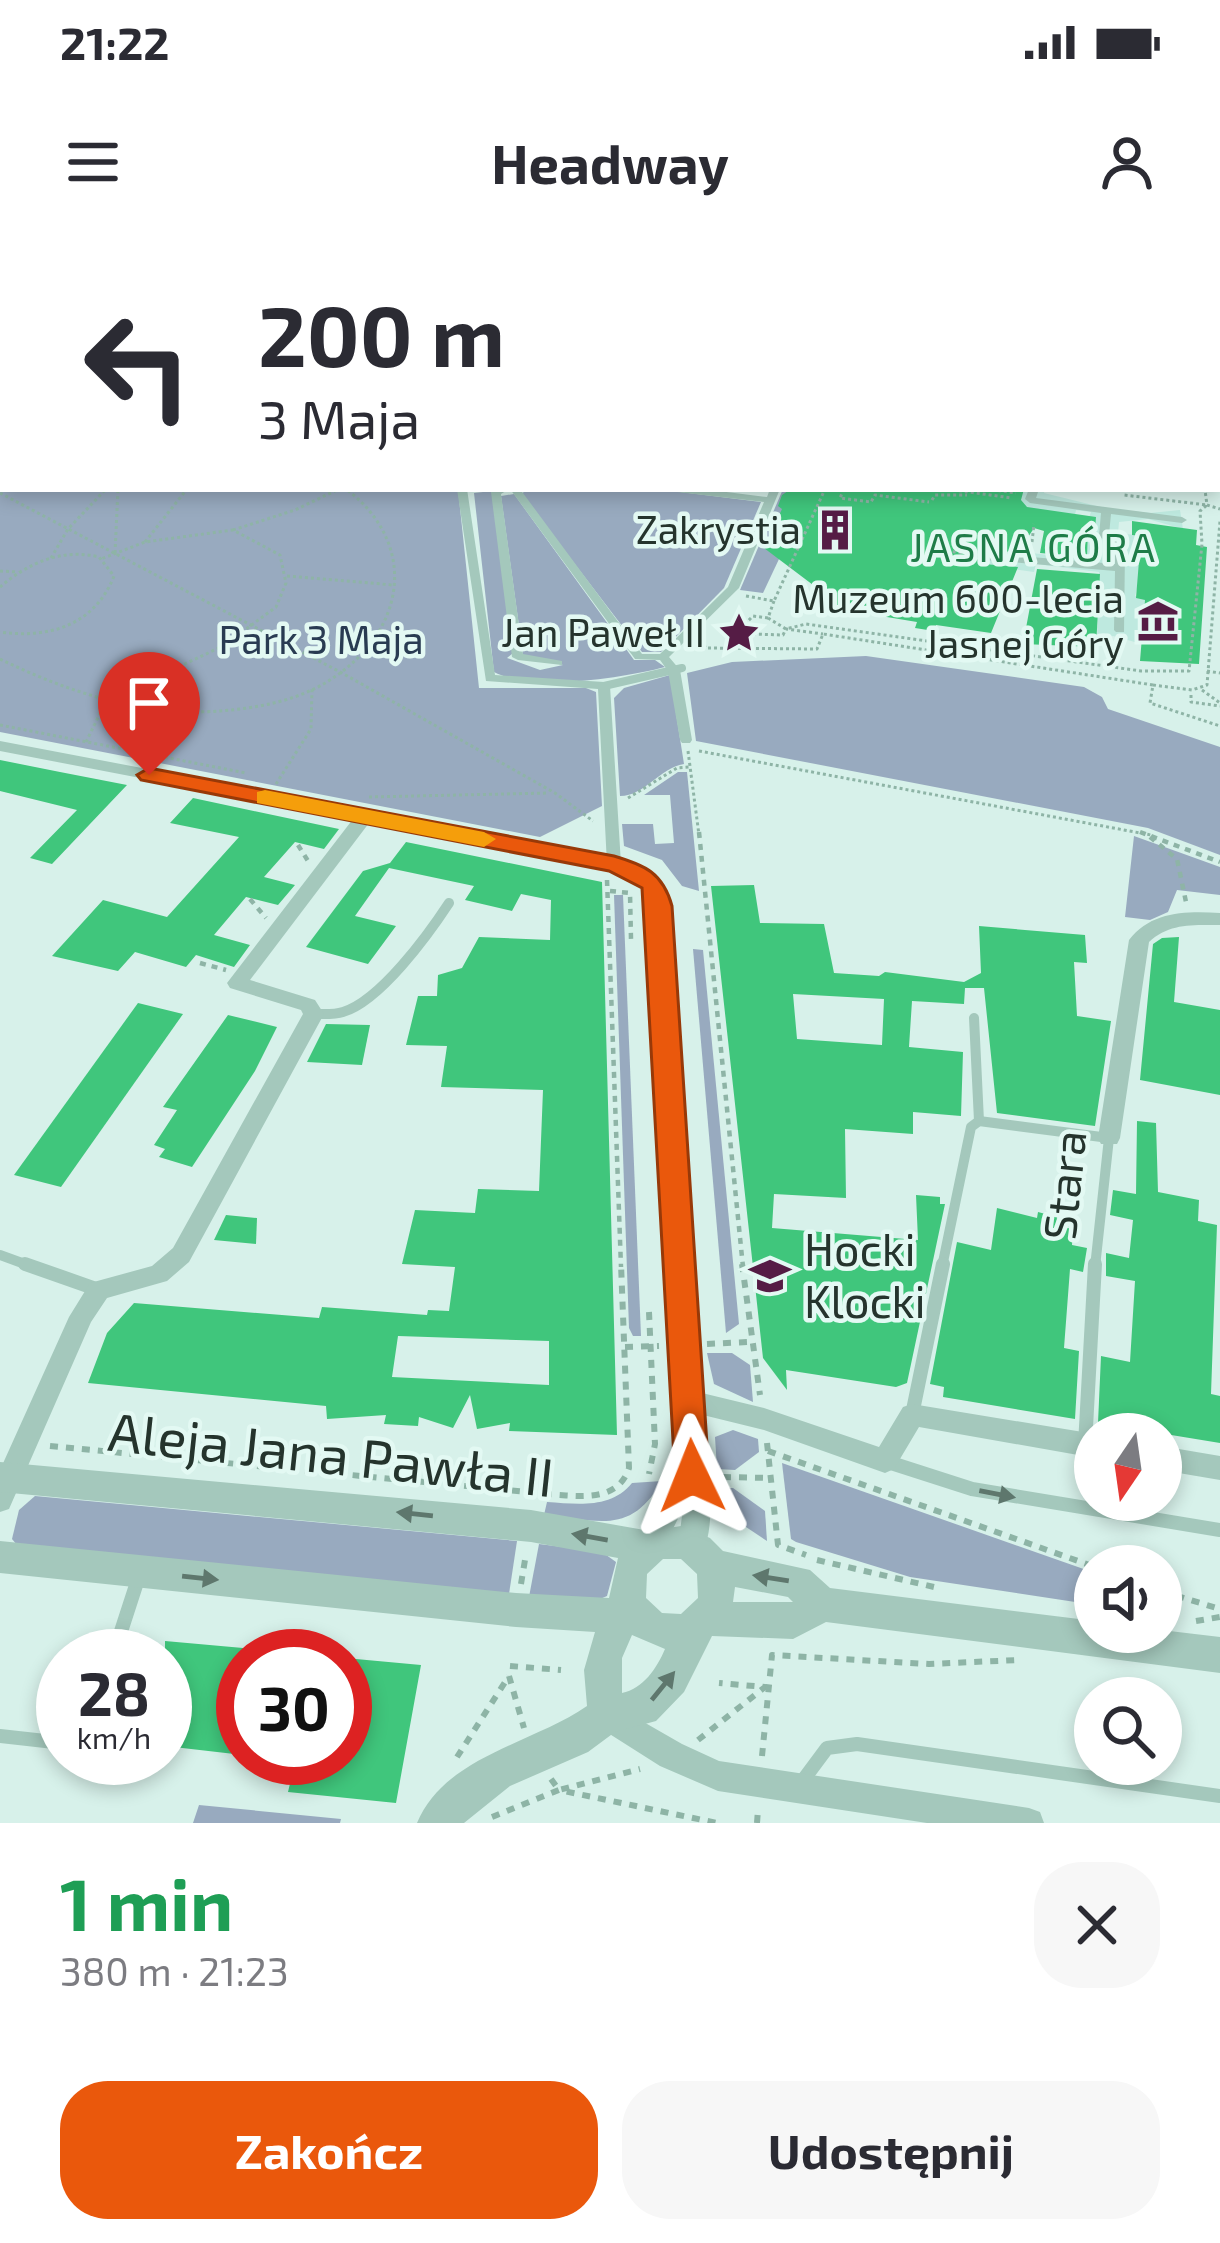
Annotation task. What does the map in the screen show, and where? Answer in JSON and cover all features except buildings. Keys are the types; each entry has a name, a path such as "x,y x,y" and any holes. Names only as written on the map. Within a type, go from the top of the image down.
{"street":[{"path":"462,492 490,678 604,686 614,864"},
{"path":"496,492 518,657 558,663"},
{"path":"516,492 639,657 663,657 678,669 687,745"},
{"path":"663,657 733,588 772,495 724,492"},
{"path":"1032,494 1106,511 1182,520"},
{"path":"1106,511 1104,536 1120,550 1120,630"},
{"path":"981,556 1027,555 1120,568"},
{"path":"0,746 367,807 614,864 637,872 654,885 659,906 692,1478 702,1557 718,1593 664,1690 643,1708 607,1715 574,1738 496,1772 464,1794 437,1823"},
{"path":"3,1485 81,1317 100,1290 159,1274 181,1255 314,1014 308,1005 237,983 367,807"},
{"path":"1189,919 1220,919"},
{"name":"Stara","path":"1108,1138 1142,936 1148,928 1189,919"},
{"path":"689,1400 764,1419 885,1461 912,1415 1074,1442"},
{"path":"1182,1462 1220,1468"},
{"path":"692,1478 675,1495 650,1547 629,1566 625,1579 630,1606 651,1626 665,1630 700,1622 793,1622 822,1604"},
{"name":"Aleja Jana Pawła II","path":"3,1485 531,1526 650,1547"},
{"path":"650,1547 678,1544 702,1557 796,1582 822,1604 1220,1654"},
{"path":"0,1557 516,1610 610,1615 630,1606"},
{"path":"630,1606 606,1642 598,1673 607,1715 702,1769 1029,1823"}],"lane":[{"path":"604,686 678,669"},
{"path":"314,1014 345,1012 362,1001 437,924 449,903"},
{"path":"974,1018 979,1121"},
{"path":"912,1415 971,1126 979,1121 1108,1138"},
{"name":"Stara","path":"1091,1413 1096,1251 1108,1138"},
{"path":"0,1255 100,1290"},
{"path":"885,1461 972,1489 1220,1530"},
{"path":"122,1629 140,1572"},
{"path":"0,1736 36,1739"},
{"path":"798,1788 827,1748 856,1744 1220,1796"}],"path":[{"path":"51,558 68,529 103,492"},
{"path":"115,553 118,492"},
{"path":"145,542 185,492"},
{"path":"101,559 145,542 232,530 295,510 332,492"},
{"path":"0,659 44,681 107,700 169,709 229,710 312,689 342,673 391,607 395,551 387,524 350,492"},
{"path":"768,618 824,492"},
{"path":"843,492 841,498 871,502 875,495 929,502"},
{"path":"929,502 933,492"},
{"path":"929,502 935,495 966,498 968,492"},
{"path":"1000,492 1032,494"},
{"path":"1205,492 1207,505"},
{"path":"0,493 342,673 555,793 584,815"},
{"path":"1163,499 1174,497 1220,508 1207,681 1202,689"},
{"path":"1189,670 1202,544 1200,511 1207,505"},
{"path":"1027,555 1034,524"},
{"path":"84,745 107,700 196,660 253,626 282,597 287,576 280,554 232,530"},
{"path":"929,548 981,556"},
{"path":"0,587 19,572 51,558 81,553 101,559 112,571 114,582 103,600 76,622 29,636 0,632"},
{"path":"112,571 130,561"},
{"path":"0,571 19,572"},
{"path":"287,576 393,585"},
{"path":"743,596 774,601"},
{"path":"785,629 783,635 753,634 742,626 753,616 768,618 785,629 1202,689 1220,704"},
{"path":"785,629 806,624 1142,671 1189,670 1207,681"},
{"path":"700,639 706,648 817,649 823,634"},
{"path":"1207,671 1220,673"},
{"path":"1153,685 1150,703 1220,726"},
{"path":"294,783 278,779 312,733 317,708 312,689"},
{"path":"1191,695 1191,702 1220,704"},
{"path":"0,725 256,775"},
{"path":"762,1406 745,1314 687,745 1146,833 1220,862"},
{"path":"612,798 634,798 676,768 690,767"},
{"path":"367,807 555,793"},
{"path":"1146,833 1177,859 1189,919"},
{"path":"298,845 310,867"},
{"path":"38,1445 589,1496 617,1489 628,1474 607,891 614,864"},
{"path":"607,891 630,893 632,939"},
{"path":"649,1312 655,1444 649,1474"},
{"path":"935,1587 820,1561 778,1545 767,1447 1074,1559"},
{"path":"628,1474 771,1478"},
{"path":"519,1595 528,1542"},
{"path":"1182,1598 1220,1610"},
{"path":"758,1823 765,1687 772,1655 929,1664 1033,1660"},
{"path":"447,1774 509,1671 561,1670"},
{"path":"477,1823 559,1790 718,1823"}],"green space":[{"name":"Park 3 Maja","path":"0,492 458,492 479,688 586,688 596,692 602,806 540,837 0,732"},
{"path":"492,492 513,653 507,658 540,670 563,665 523,655 501,496 514,494 634,660 655,660 665,667 554,682 494,672 474,493"},
{"path":"680,492 761,502 724,588 661,652 642,652 522,495"},
{"path":"782,492 811,492 763,593 740,590"},
{"path":"866,656 1084,687 1102,697 1108,709 1220,747 1220,855 1148,828 696,741 687,673 732,662"},
{"path":"670,675 684,764 637,792 620,796 614,698 624,688"},
{"path":"678,772 687,772 699,891 682,886 662,860 624,846 622,824 653,824 655,844 674,843 670,795 644,795"},
{"path":"1134,836 1220,867 1220,895 1177,890 1168,912 1150,920 1125,917"},
{"path":"614,895 623,895 641,1336 633,1336 629,1328"},
{"path":"693,949 703,950 739,1324 726,1333"},
{"path":"707,1353 732,1353 750,1365 753,1402 714,1384"},
{"path":"733,1430 758,1439 759,1452 735,1470 717,1469 715,1437"},
{"path":"782,1463 1074,1566 1074,1602 910,1577 791,1539"},
{"path":"662,1481 638,1510 625,1517 597,1521 544,1515 547,1502 604,1501 632,1483"},
{"path":"718,1488 733,1488 765,1511 767,1541 737,1521"},
{"path":"35,1496 517,1541 509,1594 17,1545 12,1539 19,1510"},
{"path":"539,1544 602,1552 616,1562 607,1596 593,1602 529,1597"},
{"path":"199,1805 341,1819 340,1823 193,1823"}],"shaded area":[{"path":"974,492 1044,492 1109,509 1180,510 1183,529 1148,519 1119,522 1118,533 1151,537 1135,596 1145,599 1142,644 1113,636 1097,641 1099,572 1036,564 1034,572 983,565 988,548 1075,558 1091,512 1076,510 1075,515 972,500"}],"slow traffic":[{"path":"265,798 484,839"}],"place":[{"name":"Zakrystia","path":"835,530"},
{"name":"Muzeum 600-lecia Jasnej Góry","path":"1158,621"},
{"name":"Jan Paweł II","path":"739,633"},
{"name":"Hocki Klocki","path":"770,1276"}],"district":[{"name":"JASNA GÓRA","path":"1034,548"}],"route":[{"path":"149,775 614,864 637,872 654,885 659,906 692,1476"}]}
